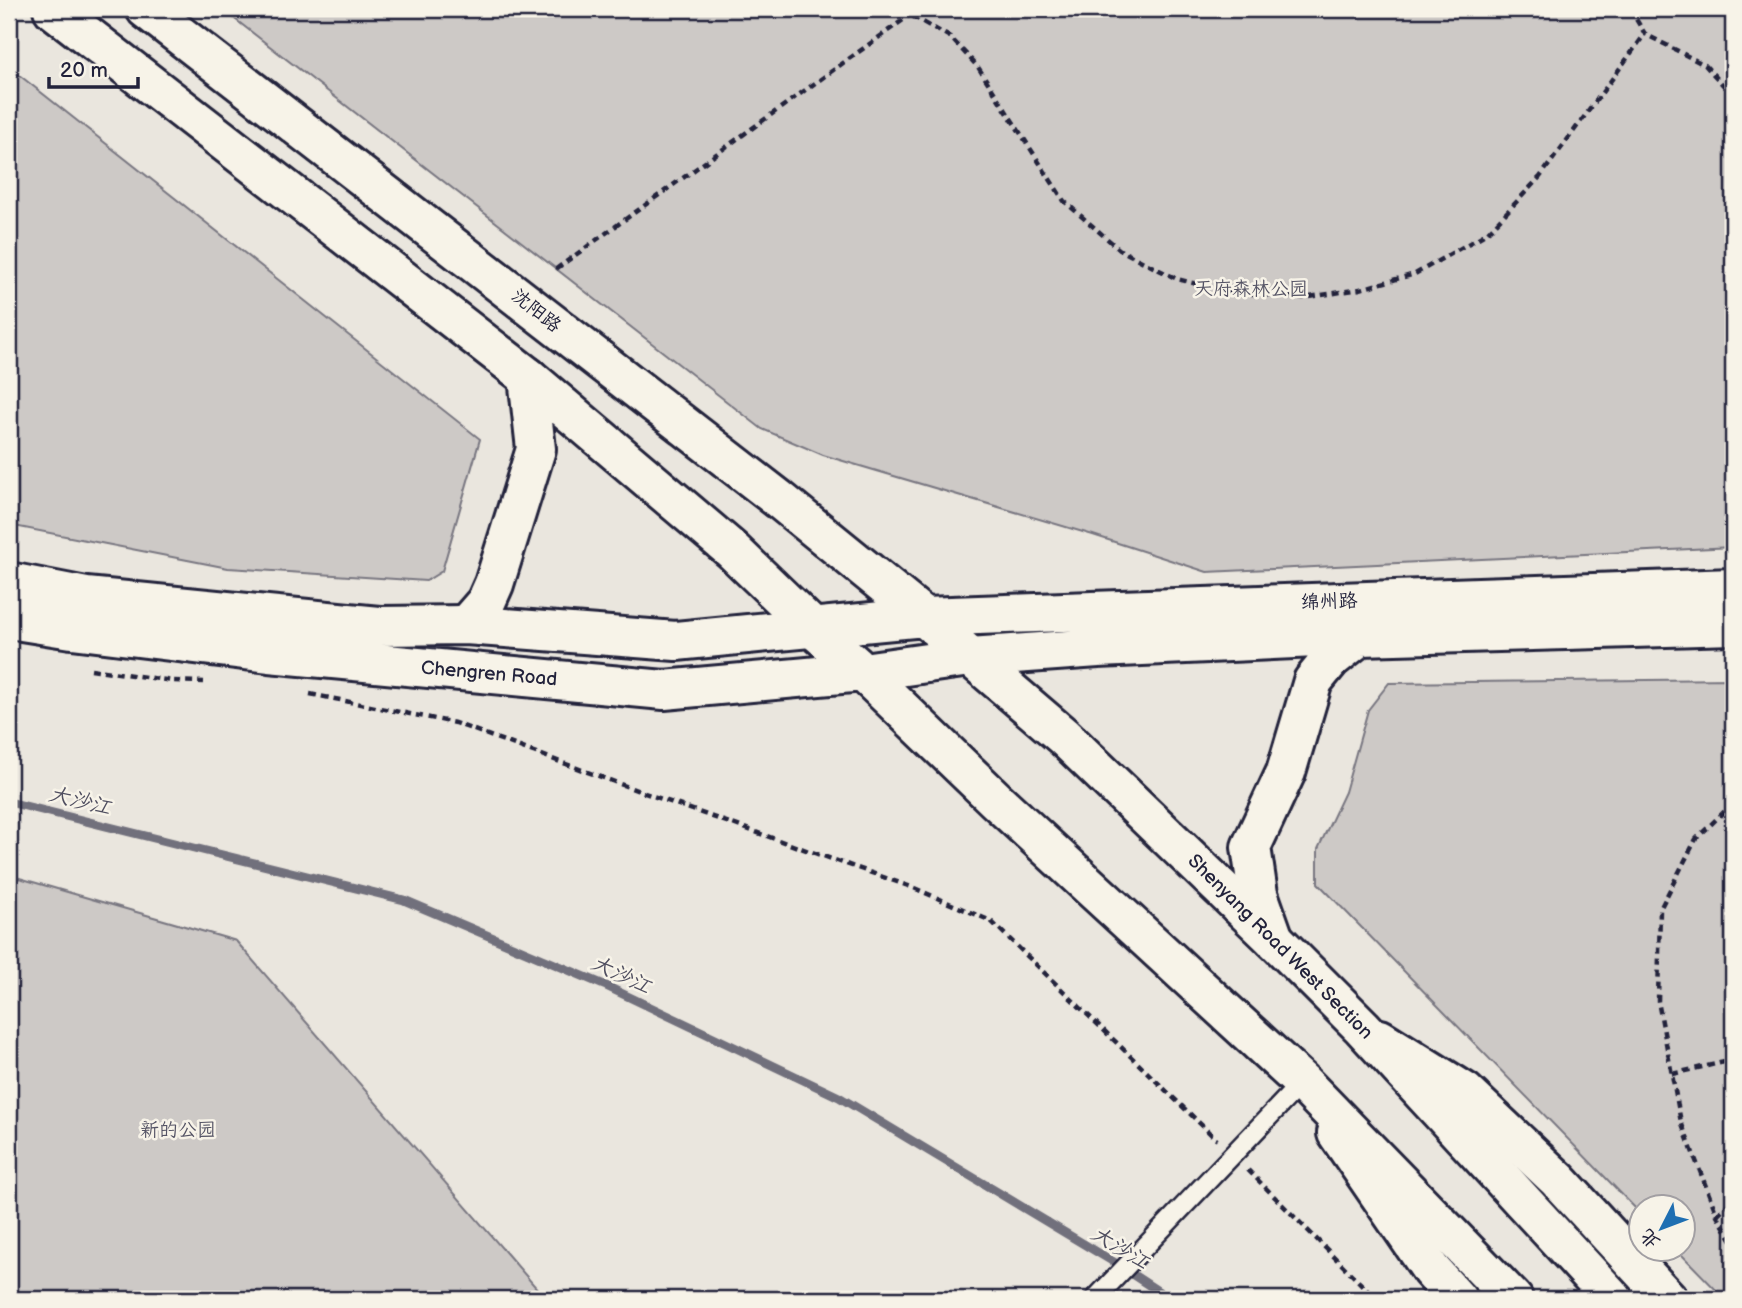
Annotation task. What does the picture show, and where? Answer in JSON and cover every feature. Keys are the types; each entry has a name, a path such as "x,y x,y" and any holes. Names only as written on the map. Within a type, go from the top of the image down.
{"main road":[{"path":"53,9 528,377 732,550 997,801 1302,1082 1513,1299"},
{"name":"沈阳路","path":"146,9 780,499 924,617"},
{"path":"466,625 486,602 494,584 536,449 528,377"},
{"path":"9,582 86,597 366,624 466,625 676,641 924,617"},
{"name":"绵州路","path":"924,617 1733,588"},
{"name":"Shenyang Road West Section","path":"924,617 1063,736 1274,939 1362,1027 1613,1299"},
{"name":"Chengren Road","path":"9,619 269,653 664,690 863,672 970,657"},
{"name":"绵州路","path":"970,657 1098,648 1360,636 1733,625"},
{"path":"1274,939 1258,894 1251,847 1286,772 1313,681 1331,659 1360,636"},
{"path":"1362,1027 1465,1093 1558,1180 1668,1299"},
{"path":"1302,1082 1432,1270 1457,1299"}],"lane":[{"path":"1095,1299 1302,1082"}],"path":[{"path":"231,15 234,9"},
{"path":"890,9 910,15 950,37 978,67 1064,201 1120,250 1177,279 1229,292 1304,298 1360,289 1415,274 1487,233 1540,177 1645,34"},
{"path":"556,269 910,15 924,9"},
{"path":"1630,9 1645,34 1705,65 1733,96"},
{"path":"78,667 173,681 209,682"},
{"path":"298,691 455,723 914,888 991,921 1233,1155 1376,1299"},
{"path":"1733,803 1696,839 1660,909 1658,1001 1681,1122 1717,1215 1733,1242"},
{"path":"1672,1074 1733,1060"},
{"path":"1717,1215 1733,1199"}],"green space":[{"name":"天府森林公园","path":"222,9 1733,9 1733,547 1207,572 1093,535 823,455 762,429"},
{"path":"9,67 480,439 442,571 426,581 228,568 9,525"},
{"path":"1733,679 1733,1299 1725,1299 1689,1262 1696,1262 1696,1192 1626,1192 1626,1199 1318,883 1318,849 1345,792 1368,710 1389,683"},
{"name":"新的公园","path":"9,875 236,941 546,1299 9,1299"}],"waterway":[{"name":"大沙江","path":"9,802 404,900 604,985 839,1097 1112,1261 1170,1299"}]}
